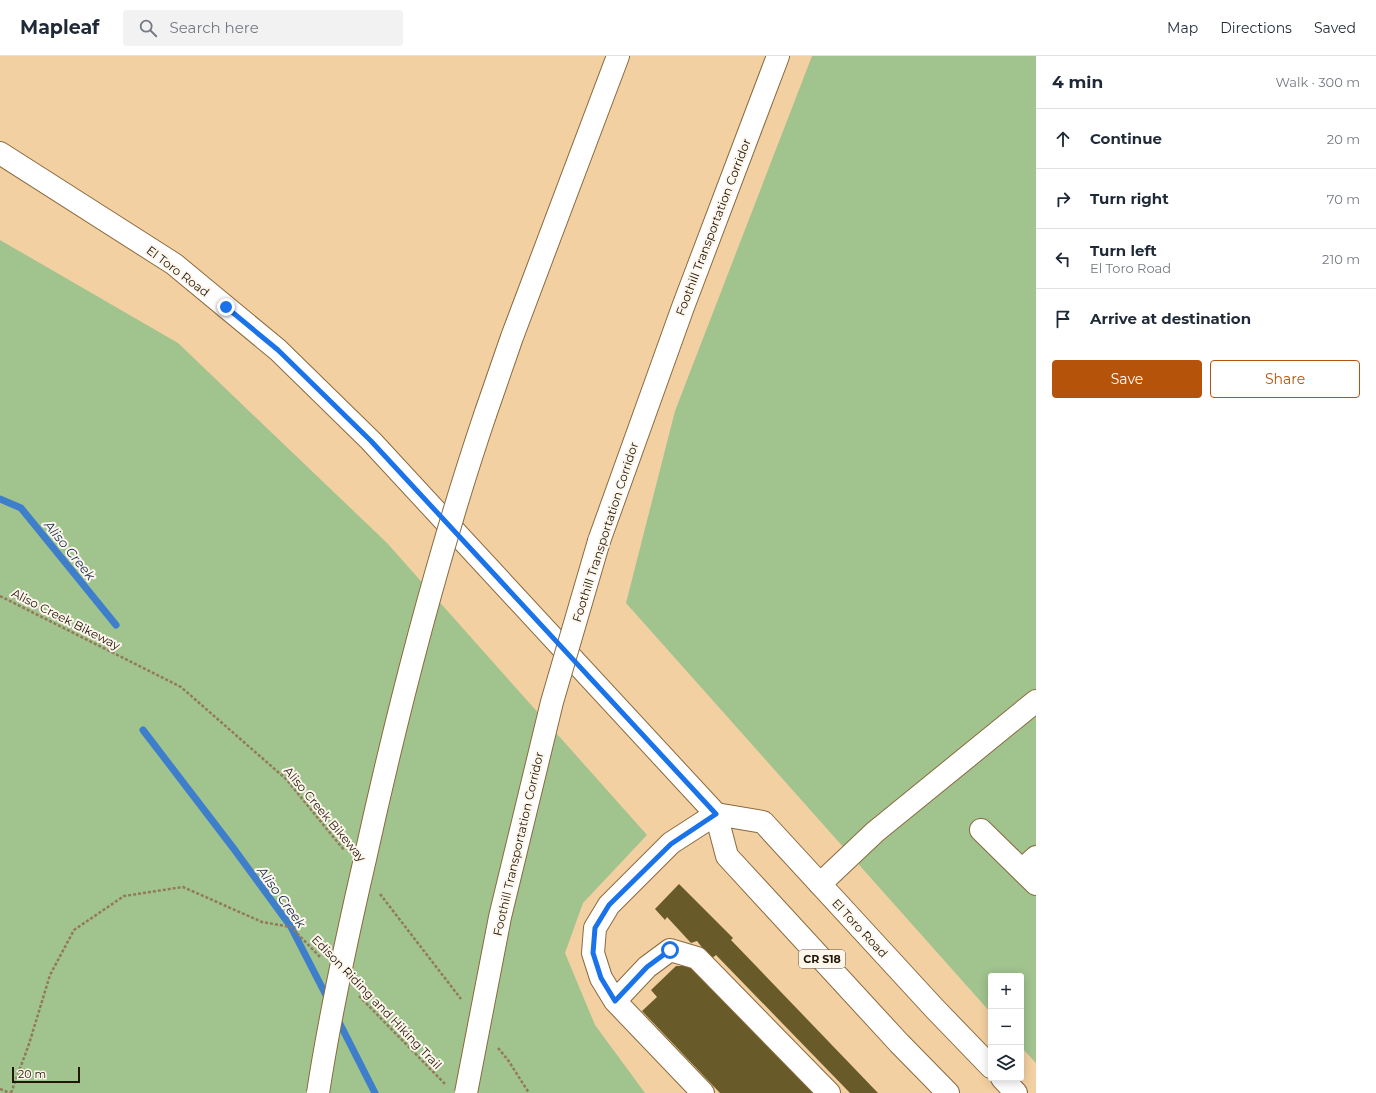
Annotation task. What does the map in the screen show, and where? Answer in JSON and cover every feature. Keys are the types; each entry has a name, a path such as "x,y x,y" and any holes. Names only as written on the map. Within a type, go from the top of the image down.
{"main road":[{"path":"318,1093 327,1032 385,765 421,623 464,479 512,337 618,56"},
{"name":"Foothill Transportation Corridor","path":"457,1090 548,717 599,541 683,307 778,56"},
{"name":"El Toro Road","path":"0,153 174,264 278,350 371,441 716,814 727,856 899,1043 948,1093"},
{"path":"820,884 875,832 1036,701"},
{"path":"703,1093 615,1001 601,978 593,953 595,928 609,905 671,844 716,814"},
{"name":"El Toro Road","path":"716,814 763,822 935,1009 988,1064"},
{"path":"981,830 1031,870"},
{"path":"615,1001 647,967 670,950 697,958 829,1093"},
{"path":"1005,1081 1016,1093"}],"path":[{"name":"Aliso Creek Bikeway","path":"0,596 181,687 286,779 346,852"},
{"name":"Edison Riding and Hiking Trail","path":"10,1093 29,1044 50,975 74,930 124,896 183,887 262,922 291,927 325,962"},
{"path":"376,889 462,999"},
{"name":"Edison Riding and Hiking Trail","path":"358,996 457,1090"},
{"path":"494,1042 508,1060 528,1093"},
{"path":"0,1089 10,1093"}],"green space":[{"path":"812,56 1036,56 1036,1063 1024,1050 1024,973 988,973 988,1010 626,603 675,411"},
{"path":"0,240 178,343 387,543 647,835 583,903 565,953 595,1025 645,1093 0,1093"}],"building":[{"path":"679,884 733,938 731,940 878,1093 850,1093 716,955 711,959 697,941 691,943 667,917 665,920 655,909"},
{"path":"676,966 691,966 814,1093 720,1093 642,1011 657,997 651,990"}],"waterway":[{"name":"Aliso Creek","path":"0,499 21,508 116,625"},
{"name":"Aliso Creek","path":"143,730 234,849 291,927 329,1001"},
{"name":"Aliso Creek","path":"337,1018 375,1093"}],"route":[{"path":"226,307 278,350 371,441 716,814 671,844 609,905 595,928 593,953 601,978 615,1001 647,967 670,950"}]}
